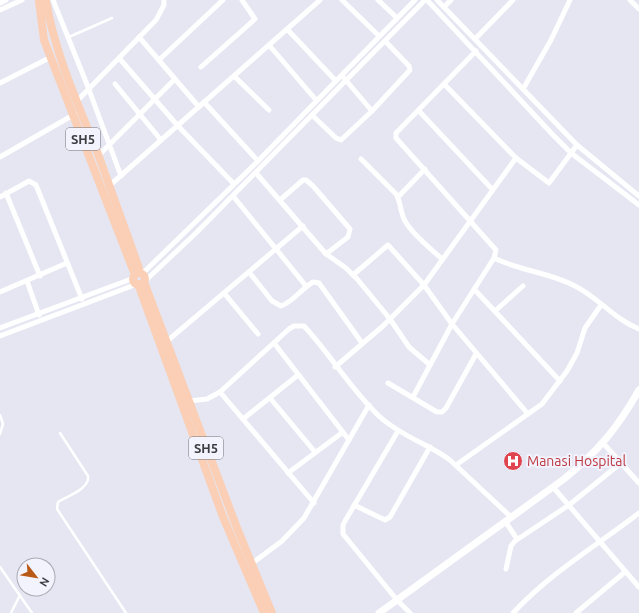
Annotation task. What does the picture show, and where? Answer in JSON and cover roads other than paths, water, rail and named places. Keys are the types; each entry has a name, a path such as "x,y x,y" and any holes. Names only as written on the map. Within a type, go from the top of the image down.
{"main road":[{"name":"SH5","path":"44,0 42,28 51,57 139,279 166,342 264,613"},
{"name":"SH5","path":"44,0 56,48 109,186 139,279 221,510 272,613"},
{"path":"379,613 553,487 590,458 623,418 639,390"}],"street":[{"path":"0,2 6,0"},
{"path":"0,10 22,0"},
{"path":"44,0 68,38 121,176"},
{"path":"77,101 88,87 119,58 161,12 164,5 164,0"},
{"path":"159,60 223,0"},
{"path":"201,67 255,19 242,0"},
{"path":"109,186 320,0"},
{"path":"342,0 379,36"},
{"path":"378,0 397,18"},
{"path":"0,328 139,279 258,161 335,80 415,0"},
{"path":"0,336 139,279 233,196 346,79 426,0 476,51 550,132 572,153 639,205"},
{"path":"437,0 577,145 639,196"},
{"path":"444,7 451,0"},
{"path":"475,39 513,0"},
{"path":"523,89 551,40 570,0"},
{"path":"630,0 639,9"},
{"path":"287,29 335,80"},
{"path":"139,37 199,107"},
{"path":"312,115 341,140 372,111 409,72 410,68 384,41"},
{"path":"269,45 316,100"},
{"path":"413,397 452,324 494,258 496,250 493,244 396,138 396,132 419,111 476,51"},
{"path":"1,81 51,57"},
{"path":"119,58 178,126 234,184"},
{"path":"341,74 372,111"},
{"path":"234,76 269,110"},
{"path":"98,156 175,79"},
{"path":"115,84 161,140"},
{"path":"444,84 516,158 549,183 577,145"},
{"path":"204,102 258,161"},
{"path":"419,111 492,189"},
{"path":"0,157 73,115 81,112"},
{"path":"335,366 390,319 424,285 492,189 516,158"},
{"path":"361,159 398,197 405,221 442,259"},
{"path":"398,197 425,169"},
{"path":"256,173 326,254 353,275 390,319 416,355 430,366"},
{"path":"280,200 303,180 306,180 314,186 350,229 348,237 326,254"},
{"path":"0,197 29,181 33,183 82,299"},
{"path":"6,193 40,276"},
{"path":"233,196 306,286"},
{"path":"166,342 302,226"},
{"path":"353,275 388,245 424,285 476,354 528,414"},
{"path":"494,258 513,267 537,271 560,278 577,287 621,320 639,328"},
{"path":"0,292 40,276 67,263"},
{"path":"249,272 272,301 281,306 313,282 321,285 362,343"},
{"path":"27,281 39,315"},
{"path":"495,311 523,286"},
{"path":"474,289 560,381"},
{"path":"224,293 258,334"},
{"path":"456,466 542,404 560,381 577,353 585,328 601,305"},
{"path":"188,402 207,400 220,392 294,326 304,326 335,366 380,418 398,431 430,447 456,466 508,519 517,539"},
{"path":"274,343 349,440"},
{"path":"388,383 437,412 442,412 446,408 476,354"},
{"path":"243,419 298,375"},
{"path":"220,392 314,503"},
{"path":"270,398 315,452"},
{"path":"248,566 297,528 314,503 369,405"},
{"path":"398,431 343,525 343,534 397,600 410,613"},
{"path":"288,473 343,432"},
{"path":"603,443 639,483"},
{"path":"354,505 380,519 385,520 390,517 430,447"},
{"path":"506,569 511,546 517,539 569,505 621,463"},
{"path":"553,487 639,587"},
{"path":"513,613 530,594 546,580 639,513"},
{"path":"576,613 625,572"}],"lane":[{"path":"68,38 112,18"},
{"path":"0,415 3,424 0,434"},
{"path":"60,433 88,476 89,480 86,486 58,502 57,508 126,613"},
{"path":"0,566 16,589"},
{"path":"11,613 19,597"},
{"path":"21,597 32,613"}],"place":[{"name":"Manasi Hospital","path":"513,461"}]}
